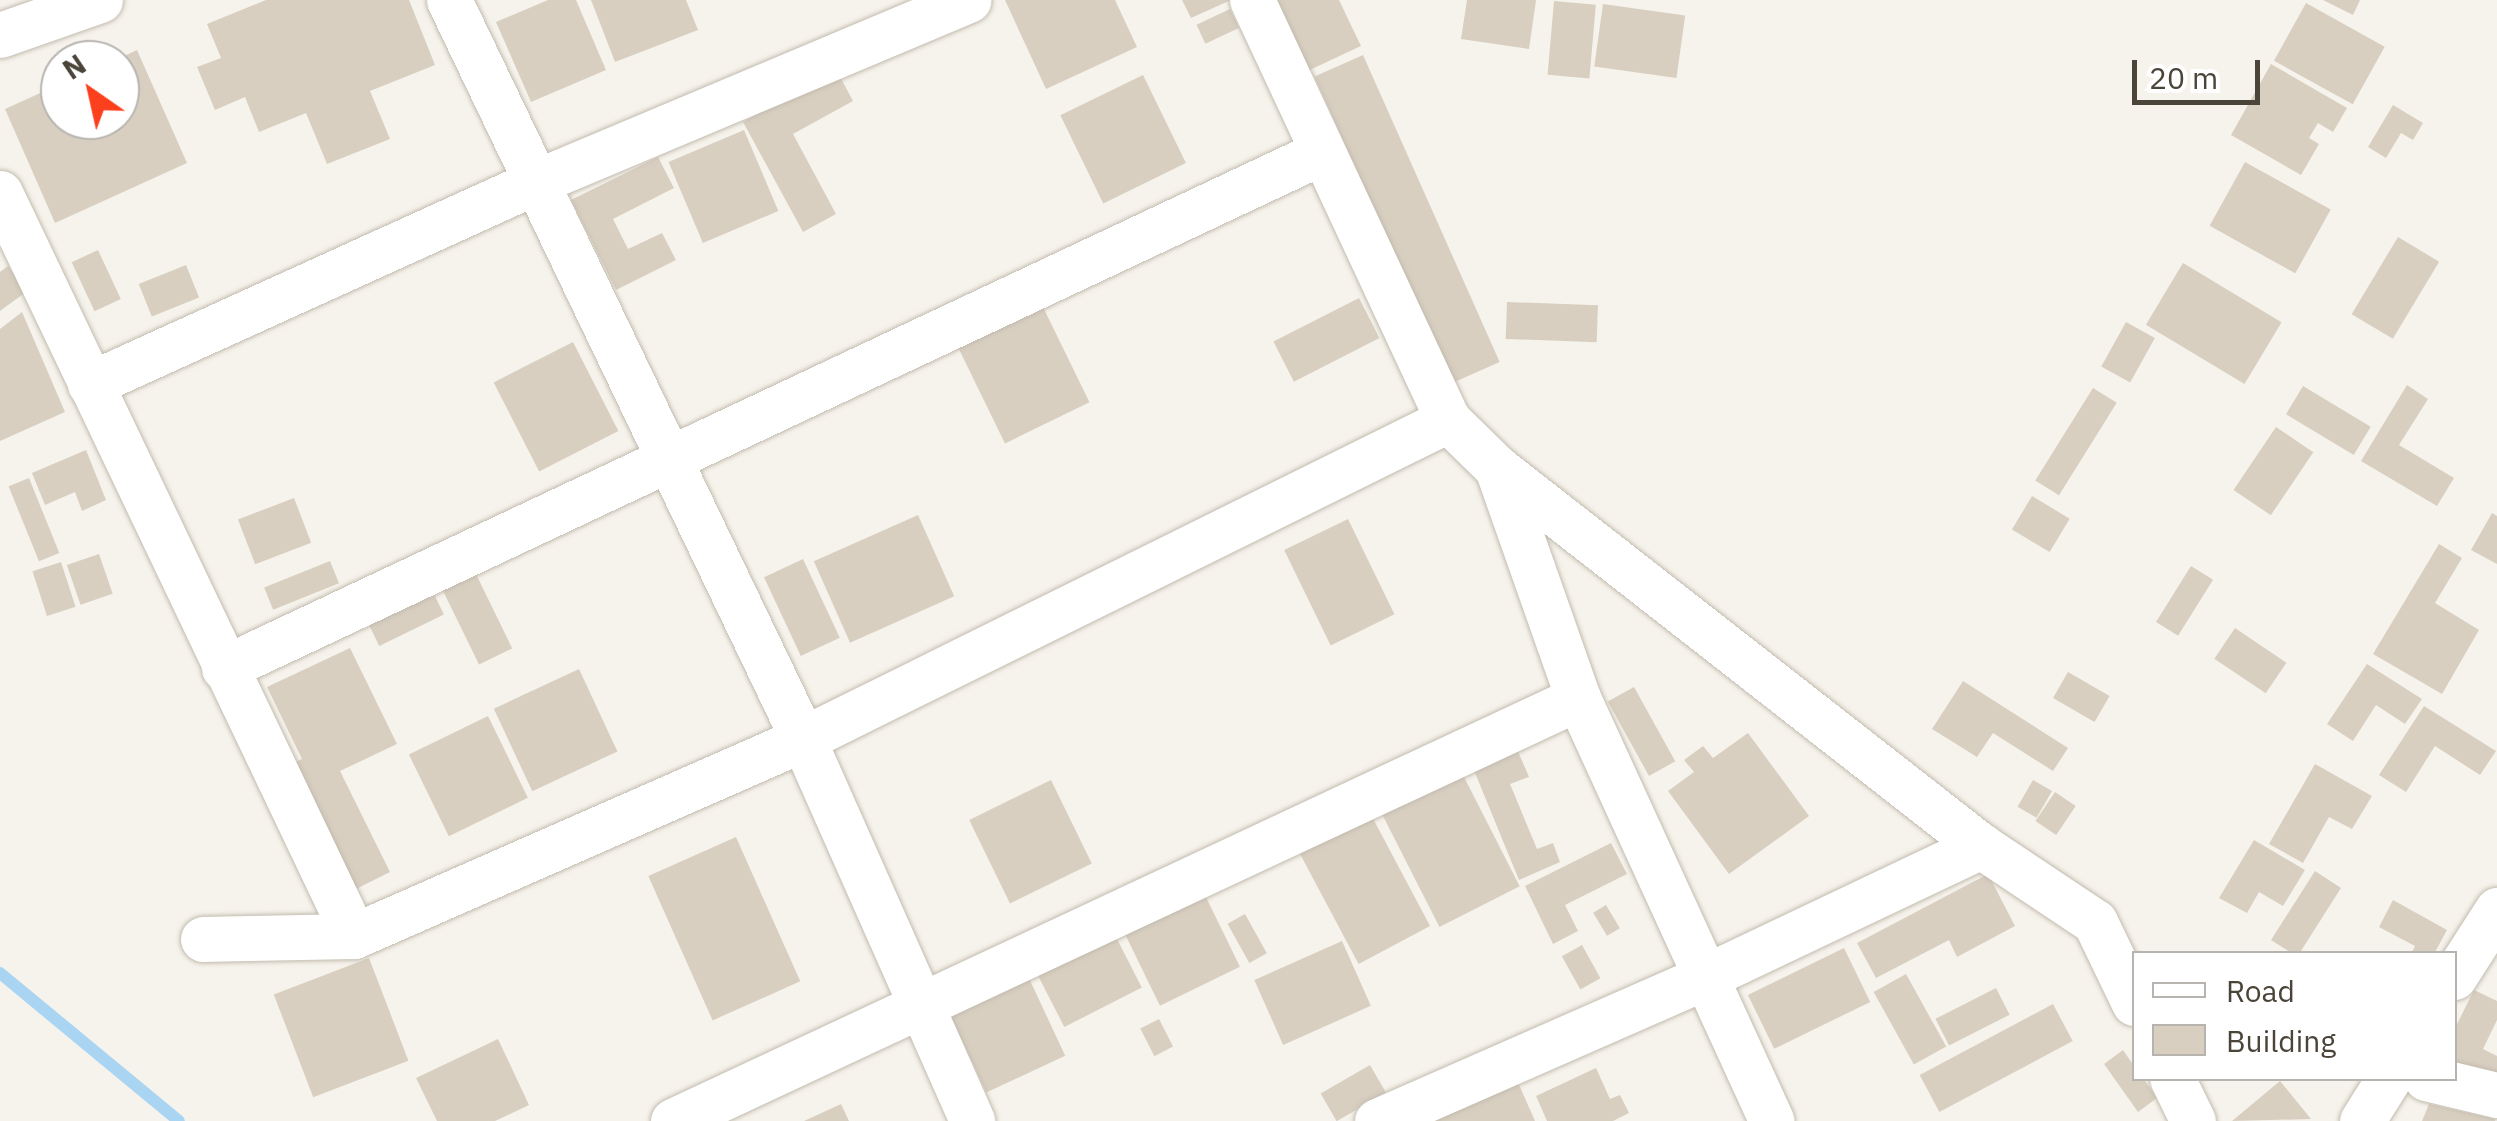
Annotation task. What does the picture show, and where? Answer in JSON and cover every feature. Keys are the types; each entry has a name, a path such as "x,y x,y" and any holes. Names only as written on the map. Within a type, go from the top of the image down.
{"street":[{"path":"0,35 100,0"},
{"path":"449,0 804,739 972,1121"},
{"path":"90,384 538,181 968,0"},
{"path":"1252,0 1448,420 1497,468 1981,846 2095,922 2132,998"},
{"path":"224,668 1322,152"},
{"path":"0,193 354,936"},
{"path":"203,939 354,936 804,739 1448,420"},
{"path":"1497,468 1578,698 1772,1121"},
{"path":"673,1121 1578,698"},
{"path":"1376,1121 1705,977 1981,846"},
{"path":"2457,971 2497,910"},
{"path":"2173,1081 2192,1121"},
{"path":"2362,1121 2388,1081"},
{"path":"2438,1081 2497,1096"}],"building":[{"path":"266,0 409,0 435,65 370,91 390,139 327,164 306,113 259,132 245,97 215,110 197,67 221,58 207,24"},
{"path":"548,0 576,0 606,70 531,102 496,22"},
{"path":"591,0 686,0 698,30 615,62"},
{"path":"1005,0 1115,0 1137,47 1046,89"},
{"path":"1182,0 1231,0 1191,18"},
{"path":"1266,0 1339,0 1361,46 1301,74"},
{"path":"1467,0 1536,0 1529,49 1461,39"},
{"path":"2323,0 2360,0 2353,15"},
{"path":"1554,1 1596,5 1589,78 1548,75"},
{"path":"2306,3 2385,47 2353,104 2274,61"},
{"path":"1603,4 1685,16 1676,78 1594,66"},
{"path":"1230,9 1239,28 1205,44 1196,25"},
{"path":"1363,55 1500,362 1451,384 1315,77"},
{"path":"140,57 187,163 55,223 5,109 40,93 40,140 140,140"},
{"path":"2271,64 2347,108 2333,132 2318,123 2309,138 2319,144 2301,175 2231,135"},
{"path":"837,71 853,101 793,134 836,214 803,232 743,122"},
{"path":"1143,75 1186,163 1103,203 1060,115"},
{"path":"2393,105 2423,123 2413,140 2401,133 2386,158 2368,147"},
{"path":"744,130 778,211 703,243 669,162"},
{"path":"658,157 674,188 613,219 628,249 662,233 676,260 616,290 571,200"},
{"path":"2245,162 2331,210 2295,273 2210,226"},
{"path":"2398,237 2439,262 2393,339 2352,314"},
{"path":"98,250 121,299 95,311 72,262"},
{"path":"2183,263 2282,322 2244,384 2146,325"},
{"path":"186,265 199,297 152,317 139,284"},
{"path":"8,266 26,292 0,311 0,272"},
{"path":"1359,298 1379,338 1294,382 1273,342"},
{"path":"1507,302 1598,305 1597,342 1506,339"},
{"path":"1043,307 1089,402 1005,443 959,348"},
{"path":"22,312 65,412 0,441 0,329"},
{"path":"2126,322 2155,338 2130,383 2101,367"},
{"path":"573,342 618,431 539,472 494,382"},
{"path":"2407,385 2428,399 2399,445 2454,478 2437,506 2361,461"},
{"path":"2303,386 2371,427 2354,455 2286,414"},
{"path":"2093,388 2117,403 2059,495 2035,480"},
{"path":"2276,427 2313,452 2271,515 2234,490"},
{"path":"86,450 106,500 82,511 75,492 45,505 32,473"},
{"path":"29,478 59,553 39,561 9,486"},
{"path":"2032,496 2070,519 2050,552 2012,529"},
{"path":"294,498 311,543 255,564 238,520"},
{"path":"2492,513 2497,516 2497,564 2471,550"},
{"path":"918,515 954,596 850,643 814,561"},
{"path":"1348,519 1394,614 1331,645 1284,550"},
{"path":"2439,544 2462,558 2435,603 2479,630 2442,694 2373,654"},
{"path":"99,554 113,594 81,605 67,565"},
{"path":"803,559 840,638 801,656 764,577"},
{"path":"330,561 339,583 273,610 264,588"},
{"path":"61,562 76,607 47,616 32,571"},
{"path":"2191,566 2213,580 2178,636 2156,622"},
{"path":"475,572 512,648 479,665 442,588"},
{"path":"433,592 444,614 379,646 368,624"},
{"path":"2235,628 2286,663 2266,693 2214,659"},
{"path":"350,648 397,744 340,771 390,872 356,889 295,762 302,759 267,687"},
{"path":"2367,664 2422,699 2405,724 2376,705 2353,741 2327,724"},
{"path":"579,669 617,751 532,791 494,709"},
{"path":"2068,672 2110,696 2095,722 2053,698"},
{"path":"1963,681 2068,748 2053,771 1993,733 1977,757 1932,729"},
{"path":"1634,687 1675,761 1649,776 1608,702"},
{"path":"2424,706 2496,751 2480,775 2435,746 2406,792 2379,775"},
{"path":"488,716 528,798 449,836 409,755"},
{"path":"1748,733 1809,816 1729,874 1668,791 1694,772 1684,760 1703,746 1713,758"},
{"path":"1517,749 1529,777 1510,784 1537,849 1553,843 1560,862 1519,880 1473,768"},
{"path":"2315,764 2372,796 2352,829 2329,817 2303,863 2269,844"},
{"path":"1462,773 1520,886 1439,927 1382,814"},
{"path":"1051,780 1092,864 1010,903 969,820"},
{"path":"2033,780 2052,791 2037,818 2018,807"},
{"path":"2055,792 2076,806 2056,835 2035,821"},
{"path":"1370,813 1430,926 1359,964 1298,851"},
{"path":"736,837 800,981 713,1020 648,876"},
{"path":"2254,840 2305,870 2283,906 2259,892 2247,913 2219,898"},
{"path":"1611,843 1627,874 1565,905 1578,931 1553,944 1525,886"},
{"path":"2315,871 2341,888 2301,951 2288,951 2271,940"},
{"path":"1988,874 2015,926 1957,957 1949,940 1876,978 1857,943"},
{"path":"1204,893 1240,967 1160,1006 1124,932"},
{"path":"2393,900 2447,930 2436,951 2412,951 2415,946 2379,927"},
{"path":"1606,905 1620,928 1607,936 1593,913"},
{"path":"1245,914 1267,953 1249,963 1228,924"},
{"path":"1115,935 1142,988 1064,1027 1037,974"},
{"path":"1342,941 1371,1006 1283,1045 1254,980"},
{"path":"1582,945 1600,978 1580,989 1562,956"},
{"path":"1844,948 1870,1002 1774,1049 1748,995"},
{"path":"369,958 408,1061 313,1097 274,995"},
{"path":"1906,974 1946,1047 1914,1065 1874,992"},
{"path":"1028,976 1065,1056 986,1093 949,1013"},
{"path":"1996,988 2010,1015 1949,1046 1935,1019"},
{"path":"2474,990 2497,1001 2497,1020 2483,1049 2497,1056 2497,1087 2457,1068 2457,1024"},
{"path":"2053,1004 2073,1041 1939,1112 1920,1075"},
{"path":"1159,1019 1173,1047 1154,1056 1140,1029"},
{"path":"498,1039 529,1105 495,1121 437,1121 416,1078"},
{"path":"2123,1050 2132,1063 2132,1081 2145,1081 2157,1098 2138,1112 2104,1064"},
{"path":"1370,1065 1386,1093 1337,1121 1321,1094"},
{"path":"1596,1068 1610,1099 1620,1095 1629,1113 1613,1121 1547,1121 1536,1096"},
{"path":"1517,1080 1535,1121 1422,1121"},
{"path":"2280,1081 2311,1119 2232,1121"},
{"path":"841,1104 849,1121 804,1121"},
{"path":"2429,1104 2495,1119 2495,1121 2422,1121"}],"waterway":[{"path":"0,973 179,1121"}]}
